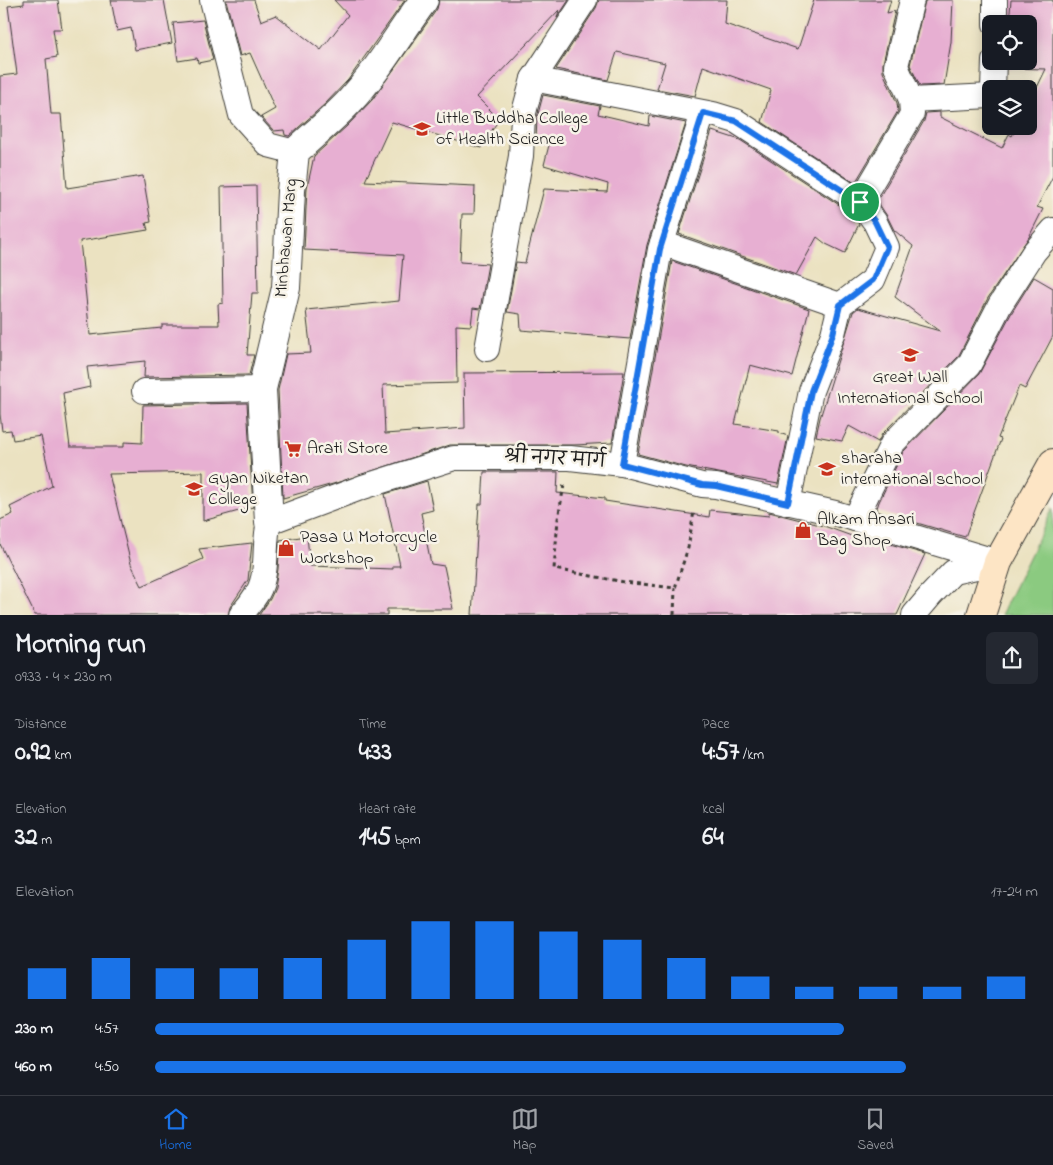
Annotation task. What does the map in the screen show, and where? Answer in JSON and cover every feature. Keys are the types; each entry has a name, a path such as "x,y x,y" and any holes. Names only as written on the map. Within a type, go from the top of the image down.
{"main road":[{"path":"981,615 998,562 1053,463"}],"street":[{"path":"212,0 241,115 268,146 295,152 349,102 395,44 424,0"},
{"path":"487,349 521,156 523,116 534,78 585,0"},
{"path":"860,202 912,114 910,100 896,66 912,0"},
{"path":"994,0 995,15"},
{"path":"534,78 736,121 860,202 875,222 887,247 873,280 840,305 833,334 811,391 788,503"},
{"path":"910,100 982,96"},
{"path":"622,464 660,249 703,113"},
{"name":"Minbhawan Marg","path":"269,522 262,389 286,288 295,152"},
{"path":"855,519 892,444 969,365 1000,305 1034,252 1053,230"},
{"path":"662,243 840,305"},
{"path":"144,391 262,389"},
{"name":"श्री नगर मार्ग","path":"269,522 363,486 454,458 570,458 622,464 702,485 716,486 855,519 998,562"},
{"path":"241,615 258,592 263,574 266,532 269,522"},
{"path":"914,615 953,572 998,562"}],"path":[{"path":"570,458 558,519 554,569 624,582 675,588"},
{"path":"674,615 675,588 688,548 694,502 702,485"}],"green space":[{"path":"1053,508 1053,615 1001,615"}],"building":[{"path":"24,0 58,0 62,29 53,29 57,57 46,59 51,114 61,114 67,188 143,176 151,222 146,223 148,230 80,241 90,335 162,328 162,325 219,325 218,304 223,303 221,187 256,186 258,293 252,293 247,355 254,355 249,375 144,377 145,361 87,367 90,387 63,393 70,447 124,447 124,442 142,443 143,405 247,403 253,507 203,521 203,472 109,474 131,564 142,586 203,559 199,549 252,543 248,580 230,607 228,615 35,615 0,544 0,520 13,514 10,507 52,486 41,436 13,440 11,430 2,431 0,414 0,76 17,74 8,6 24,4"},
{"path":"111,0 164,0 172,43 135,50 131,28 117,31"},
{"path":"226,0 254,0 261,21 276,15 321,50 348,15 334,0 405,0 348,80 325,104 289,136 285,135 284,130 274,131 261,117 275,109 250,53 240,56"},
{"path":"439,0 569,0 557,18 559,10 477,97 499,119 481,148 392,122 365,181 475,186 474,214 462,214 460,262 488,264 480,309 473,308 471,326 456,325 457,383 383,385 385,434 465,428 464,373 624,372 612,443 574,445 450,445 333,484 283,498 278,390 286,354 311,353 306,310 399,301 403,255 304,250 307,188 314,156 372,100 437,9"},
{"path":"599,0 727,0 725,24 798,49 814,0 891,0 887,13 895,11 883,63 883,72 897,103 898,111 855,183 762,122 771,90 703,66 695,96 657,89 665,63 617,52 608,80 556,69 596,8"},
{"path":"953,0 951,42 944,85 920,86 910,65 925,1"},
{"path":"1011,0 1053,0 1053,176 1037,207 1043,209 1029,237 988,298 958,357 882,434 878,442 849,426 842,441 816,436 853,312 858,308 940,331 895,297 913,246 894,230 877,201 924,121 926,113 940,112 940,117 1002,148 1008,135 1037,135 1037,88 1046,69 1037,69 1037,15 1010,15"},
{"path":"203,20 213,60 198,63 197,58 178,61 173,23"},
{"path":"543,95 600,106 598,114 649,126 650,116 686,123 647,245 630,339 521,330 520,314 507,312 516,262 525,263 544,189 607,192 608,184 544,165 549,145 536,140 537,118"},
{"path":"712,131 740,140 850,212 859,224 845,253 826,244 817,237 796,275 679,234"},
{"path":"672,261 809,309 792,376 750,365 735,424 779,431 779,433 788,436 778,484 686,467 638,454"},
{"path":"1034,277 1053,288 1053,336 1025,389 1019,386 998,438 1001,439 965,537 876,511 903,452 979,374 1012,312"},
{"path":"484,472 558,472 557,493 605,498 605,501 709,517 710,510 769,516 769,512 824,526 868,542 869,538 925,554 897,615 472,615 479,504 482,504"},
{"path":"427,481 433,510 421,513 431,564 444,566 453,609 387,609 387,615 259,615 275,588 280,540 307,536 310,566 393,569 393,566 400,566 385,494"}],"place":[{"name":"Little Buddha College of Health Science","path":"422,129"},
{"name":"Great Wall International School","path":"910,355"},
{"name":"Arati Store","path":"293,449"},
{"name":"sharaha international school","path":"827,469"},
{"name":"Gyan Niketan College","path":"194,489"},
{"name":"Alkam Ansari Bag Shop","path":"803,530"},
{"name":"Pasa U Motorcycle Workshop","path":"286,548"}],"route":[{"path":"703,113 736,121 860,202 875,222 887,247 873,280 840,305 833,334 811,391 788,503 716,486 702,485 622,464 660,249 703,113"}]}
